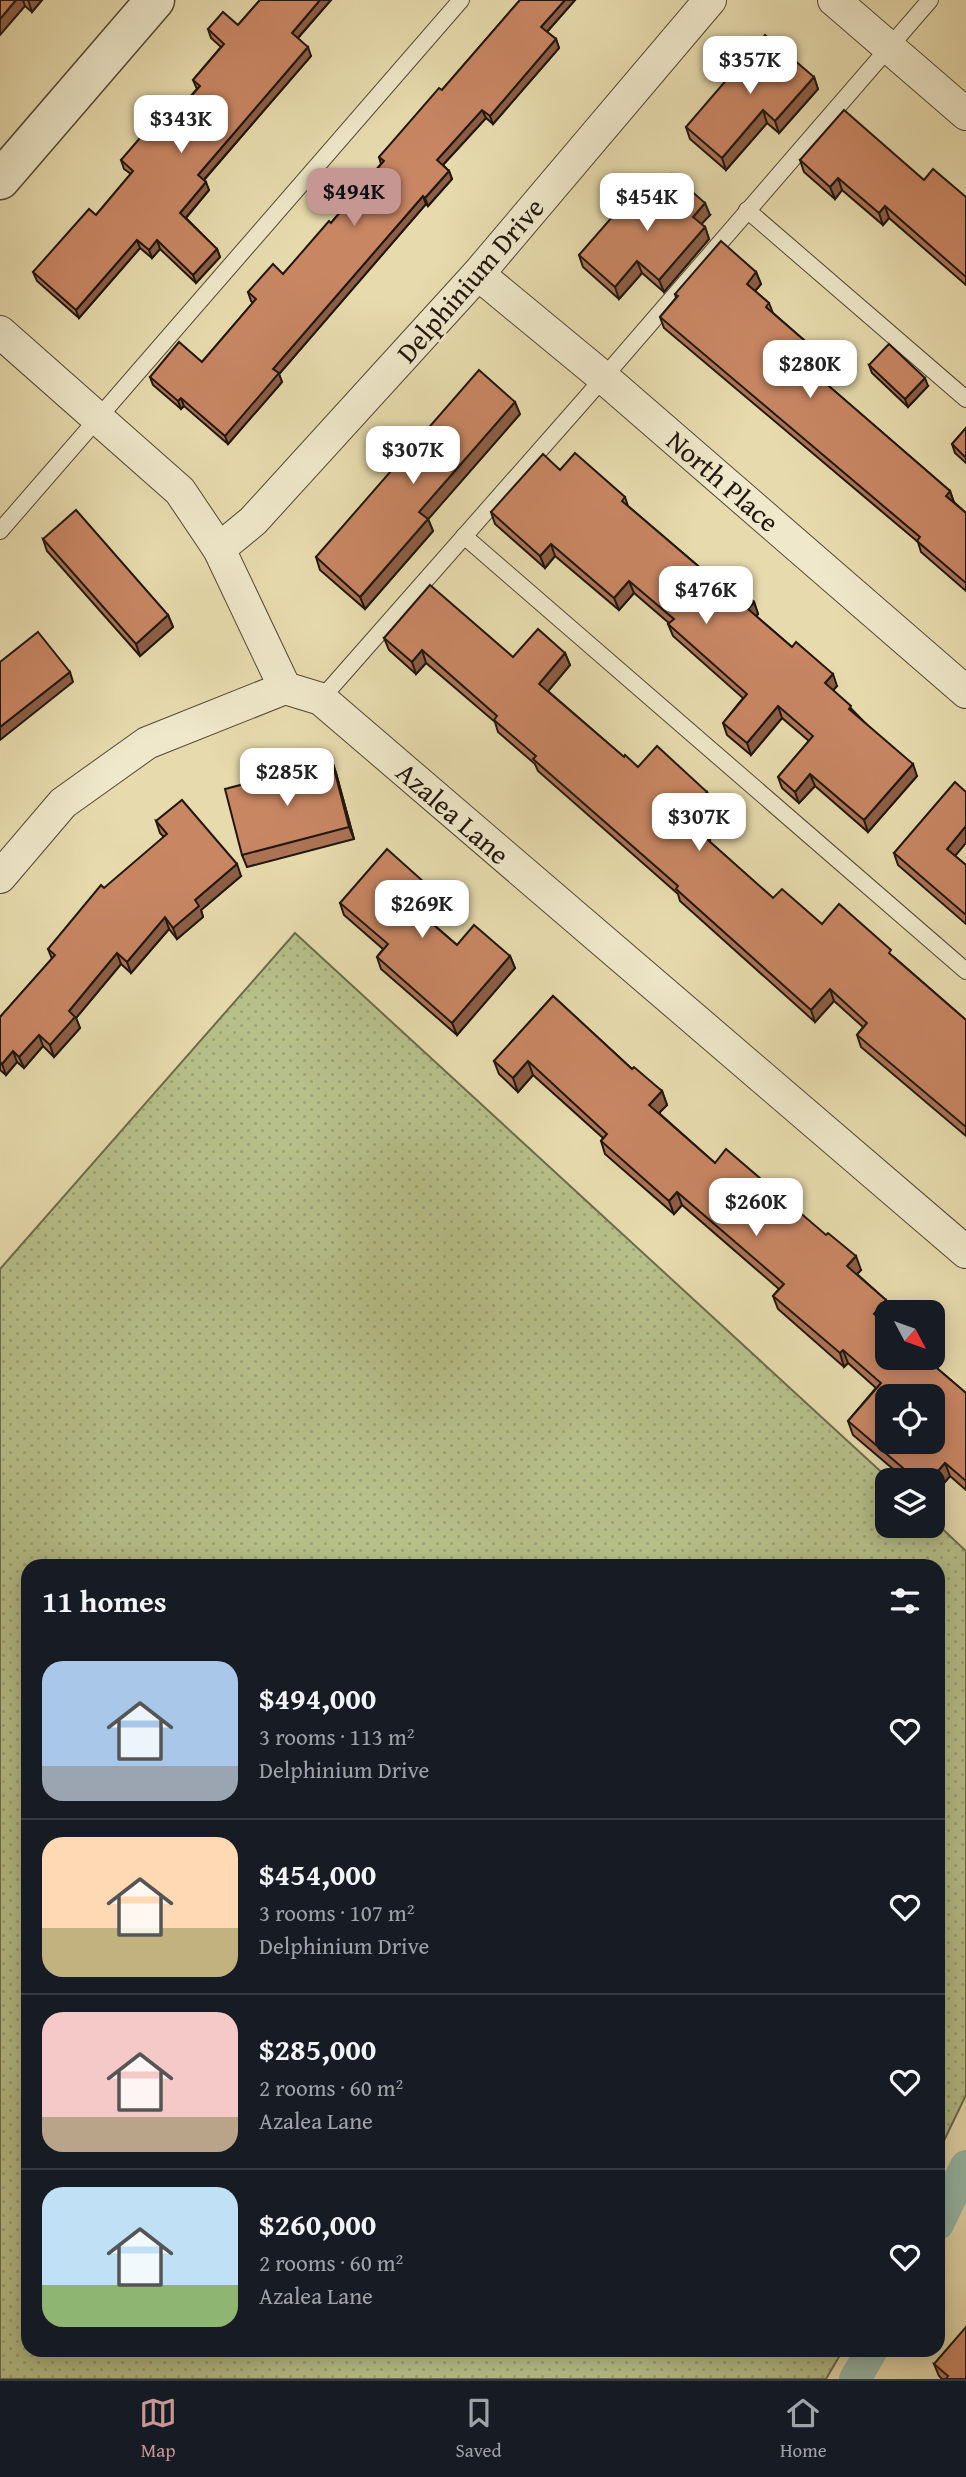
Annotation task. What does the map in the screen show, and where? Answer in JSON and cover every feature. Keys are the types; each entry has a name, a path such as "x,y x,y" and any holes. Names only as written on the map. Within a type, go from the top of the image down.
{"street":[{"path":"0,180 155,0"},
{"name":"Delphinium Drive","path":"219,549 253,521 478,274 710,0"},
{"path":"834,0 966,114"},
{"name":"North Place","path":"478,274 604,378 966,692"},
{"path":"0,332 180,491 219,549 285,688 146,743 63,803 0,877"},
{"name":"Azalea Lane","path":"285,688 321,699 966,1252"}],"lane":[{"path":"0,531 461,0"},
{"path":"321,699 604,378 930,0"},
{"path":"747,210 966,399"},
{"path":"464,536 966,971"}],"green space":[{"path":"295,933 877,1468 875,1538 945,1538 945,1531 966,1551 966,2095 945,2138 945,1559 21,1559 21,2357 839,2357 826,2379 0,2379 0,1269"}],"building":[{"path":"0,0 16,0 0,19"},
{"path":"260,0 320,0 292,33 308,47 198,175 206,182 180,213 217,249 193,275 157,240 149,250 137,240 76,310 33,272 89,209 96,215 133,171 121,160 146,131 154,138 200,86 193,80 224,44 208,29 223,12 238,25"},
{"path":"520,0 565,0 541,27 556,39 490,116 482,110 437,160 449,171 425,198 423,196 273,369 279,373 225,436 181,398 178,401 150,377 179,342 202,362 256,299 248,292 273,264 283,274 329,221 331,223 384,161 379,157 439,88 442,90"},
{"path":"765,35 814,77 775,121 763,110 722,158 686,127"},
{"path":"844,110 924,180 933,169 966,197 966,277 885,206 879,213 838,178 830,187 800,160"},
{"path":"672,174 705,203 693,217 705,227 659,280 637,261 615,287 579,255 634,192 647,203"},
{"path":"721,241 756,272 747,284 769,303 766,307 820,354 808,368 950,491 946,496 966,513 966,583 917,541 920,537 660,317 678,296 675,294"},
{"path":"889,344 925,378 905,399 869,365"},
{"path":"479,370 515,402 419,512 428,519 360,597 316,557"},
{"path":"966,428 966,458 952,444"},
{"path":"575,453 625,497 622,501 711,577 717,570 754,602 748,609 792,647 796,642 833,674 825,683 851,706 849,709 913,764 864,820 810,774 795,792 778,777 813,736 778,706 747,743 723,723 747,694 668,624 674,619 629,581 614,598 551,544 540,556 491,512 543,454 560,470"},
{"path":"76,510 168,615 136,644 43,539"},
{"path":"430,585 513,657 538,629 565,653 539,684 638,767 657,746 707,792 689,813 705,828 700,833 773,898 782,889 822,924 839,904 891,950 889,953 966,1020 966,1127 857,1035 867,1023 830,989 811,1010 676,889 678,886 533,759 536,756 494,720 497,716 422,650 412,662 384,638"},
{"path":"38,632 70,672 0,727 0,662"},
{"path":"332,761 349,827 242,855 225,789"},
{"path":"955,782 966,792 966,826 947,849 966,865 966,915 894,853"},
{"path":"182,800 237,864 195,900 199,906 173,928 165,917 127,962 117,953 69,1011 75,1017 50,1045 39,1035 19,1057 13,1051 2,1064 0,1017 55,955 48,949 101,885 104,888 167,834 156,821"},
{"path":"387,849 425,883 408,903 457,945 474,925 510,956 452,1023 377,957 388,944 340,903"},
{"path":"553,996 632,1069 634,1067 662,1091 649,1105 715,1163 726,1149 826,1235 828,1233 856,1256 847,1266 886,1300 875,1300 875,1370 939,1370 966,1393 966,1481 945,1463 941,1468 903,1468 887,1454 945,1454 945,1384 880,1384 843,1350 840,1353 773,1296 784,1284 677,1192 669,1201 601,1141 607,1134 528,1061 513,1078 494,1061"},
{"path":"875,1390 875,1444 848,1421"},
{"path":"966,2327 966,2379 946,2379 948,2376 934,2364 940,2357 945,2357 945,2351"}],"waterway":[{"path":"945,2210 966,2166"},
{"path":"855,2379 868,2357"}]}
